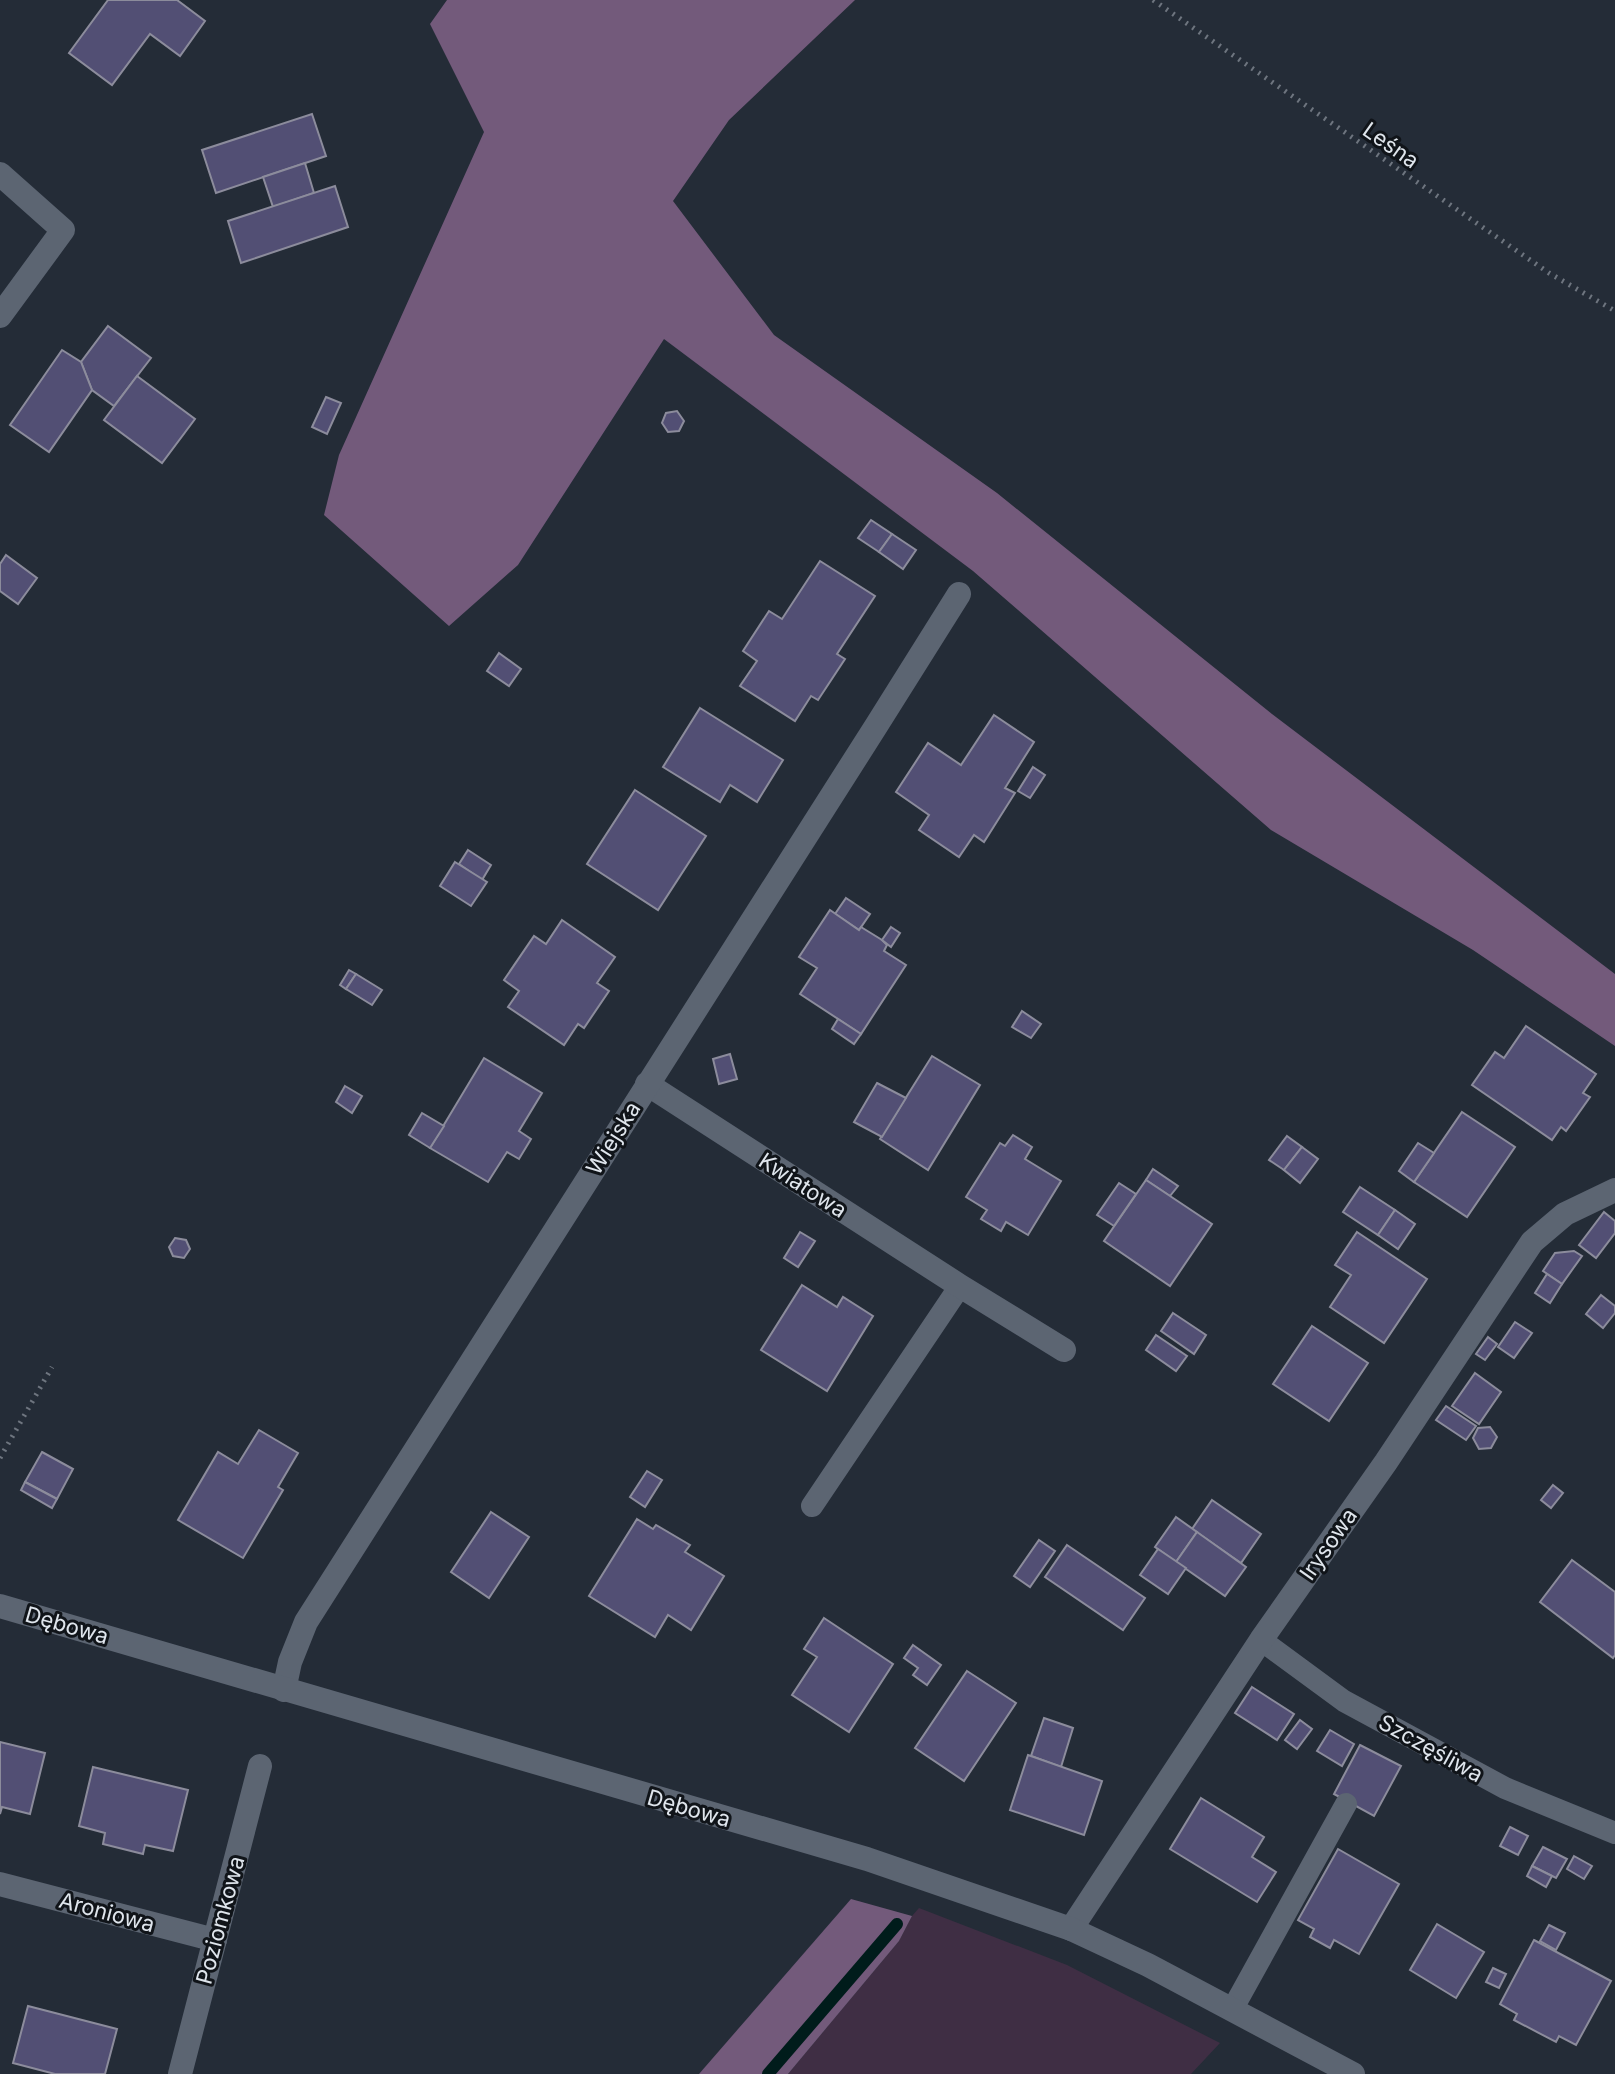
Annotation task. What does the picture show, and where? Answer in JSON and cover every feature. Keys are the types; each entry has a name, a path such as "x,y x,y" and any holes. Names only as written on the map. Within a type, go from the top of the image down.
{"street":[{"path":"0,174 63,230 0,316"},
{"name":"Wiejska","path":"284,1690 290,1662 306,1622 647,1084 795,857 959,594"},
{"name":"Kwiatowa","path":"647,1084 1064,1350"},
{"name":"Irysowa","path":"1071,1929 1261,1640 1386,1462 1532,1242 1565,1214 1615,1190"},
{"name":"Dębowa","path":"0,1606 867,1859 1071,1929 1148,1965 1353,2074"},
{"name":"Poziomkowa","path":"180,2074 260,1766"},
{"name":"Aroniowa","path":"0,1884 215,1940"}],"lane":[{"path":"812,1506 960,1286"},
{"name":"Szczęśliwa","path":"1261,1640 1344,1701 1505,1788 1615,1833"},
{"path":"1232,2010 1346,1804"}],"path":[{"name":"Leśna","path":"1153,0 1549,273 1615,311"},
{"path":"0,1458 52,1367"}],"shaded area":[{"path":"447,0 855,0 729,120 673,201 774,335 997,493 1272,714 1615,974 1615,1046 1473,950 1271,830 973,571 664,339 518,565 449,626 324,515 339,455 484,132 430,24"},
{"path":"851,1899 912,1916 899,1941 788,2074 699,2074"},
{"path":"919,1908 1067,1965 1220,2043 1191,2074 788,2074 899,1941"}],"building":[{"path":"108,0 177,0 205,21 180,56 150,34 112,85 69,53"},
{"path":"312,114 326,156 216,193 202,150"},
{"path":"305,163 314,193 273,207 263,177"},
{"path":"335,186 348,227 241,263 228,221"},
{"path":"108,326 151,358 114,406 92,390 81,362"},
{"path":"62,350 81,362 92,390 49,452 10,425"},
{"path":"137,376 195,419 162,463 104,420"},
{"path":"326,397 341,403 327,434 312,427"},
{"path":"677,411 684,421 679,431 668,432 662,423 666,413"},
{"path":"871,520 892,534 879,552 858,538"},
{"path":"892,534 916,550 903,569 879,552"},
{"path":"6,555 37,578 18,604 0,591 0,564"},
{"path":"820,561 875,596 837,654 845,659 818,700 811,696 795,721 740,686 757,661 743,651 769,611 782,619"},
{"path":"499,653 521,669 509,686 487,671"},
{"path":"700,708 783,760 757,802 730,785 720,802 663,767"},
{"path":"994,715 1034,742 1005,788 1015,793 984,842 974,835 959,857 919,830 929,815 896,792 928,743 961,765"},
{"path":"1033,767 1045,775 1030,798 1018,791"},
{"path":"635,790 706,836 658,910 587,864"},
{"path":"468,850 491,865 482,880 459,864"},
{"path":"455,862 487,882 471,906 440,886"},
{"path":"846,898 870,914 859,930 835,914"},
{"path":"830,910 859,930 861,927 882,940 887,945 884,951 906,965 861,1034 800,994 817,968 799,957"},
{"path":"562,920 615,957 597,983 609,991 584,1028 578,1024 564,1045 508,1007 519,991 504,980 534,936 546,944"},
{"path":"891,927 900,933 891,947 882,940"},
{"path":"349,970 356,974 346,989 340,985"},
{"path":"356,974 382,990 372,1005 346,989"},
{"path":"1022,1011 1041,1024 1031,1038 1012,1027"},
{"path":"838,1019 861,1034 854,1044 832,1029"},
{"path":"1526,1026 1596,1074 1583,1093 1590,1097 1566,1131 1561,1127 1552,1140 1472,1085 1495,1052 1504,1058"},
{"path":"730,1054 737,1079 719,1084 713,1059"},
{"path":"932,1056 980,1085 928,1170 880,1139"},
{"path":"484,1058 542,1093 519,1131 531,1139 519,1159 507,1152 488,1182 430,1148"},
{"path":"877,1083 906,1098 882,1137 854,1122"},
{"path":"345,1086 362,1096 352,1113 336,1102"},
{"path":"1462,1112 1515,1147 1467,1217 1414,1182"},
{"path":"422,1113 444,1126 430,1148 409,1135"},
{"path":"1013,1135 1032,1147 1025,1159 1061,1181 1028,1235 1006,1222 1001,1231 981,1219 987,1210 966,1197 1000,1143 1005,1146"},
{"path":"1287,1136 1302,1147 1284,1170 1269,1160"},
{"path":"1418,1143 1434,1153 1414,1182 1399,1171"},
{"path":"1302,1147 1318,1159 1300,1183 1284,1170"},
{"path":"1153,1169 1178,1186 1170,1196 1146,1180"},
{"path":"1146,1180 1212,1224 1170,1286 1104,1241"},
{"path":"1119,1183 1136,1194 1114,1226 1097,1215"},
{"path":"1360,1187 1395,1210 1378,1235 1343,1212"},
{"path":"1395,1210 1415,1224 1398,1249 1378,1235"},
{"path":"1604,1212 1615,1221 1615,1233 1596,1258 1579,1245"},
{"path":"800,1232 815,1241 798,1267 784,1258"},
{"path":"1357,1232 1427,1279 1384,1343 1330,1307 1351,1275 1335,1265"},
{"path":"175,1238 186,1240 190,1249 184,1258 173,1256 169,1247"},
{"path":"1574,1251 1582,1256 1562,1284 1543,1271 1555,1253"},
{"path":"1547,1274 1562,1284 1550,1303 1535,1293"},
{"path":"802,1285 837,1307 843,1297 873,1316 827,1391 761,1350"},
{"path":"1601,1295 1615,1306 1615,1313 1603,1328 1586,1314"},
{"path":"1173,1313 1206,1335 1194,1354 1161,1331"},
{"path":"1515,1322 1532,1333 1514,1358 1498,1347"},
{"path":"1312,1326 1368,1363 1329,1421 1273,1384"},
{"path":"1156,1335 1187,1356 1176,1371 1146,1350"},
{"path":"1488,1337 1497,1344 1485,1360 1476,1354"},
{"path":"1475,1373 1501,1392 1479,1424 1452,1406"},
{"path":"1446,1406 1476,1426 1466,1440 1436,1420"},
{"path":"1490,1427 1497,1437 1491,1448 1479,1449 1473,1438 1478,1428"},
{"path":"259,1430 298,1453 278,1487 283,1490 243,1558 178,1520 218,1452 238,1464"},
{"path":"42,1452 73,1469 57,1499 25,1482"},
{"path":"647,1471 662,1480 645,1507 630,1497"},
{"path":"25,1482 57,1499 52,1508 21,1490"},
{"path":"1553,1485 1563,1493 1551,1508 1541,1500"},
{"path":"1212,1500 1261,1534 1241,1563 1192,1529"},
{"path":"491,1512 529,1537 489,1598 451,1572"},
{"path":"1176,1517 1197,1532 1176,1562 1155,1547"},
{"path":"637,1519 653,1529 656,1525 690,1545 685,1552 724,1576 691,1630 668,1615 655,1637 589,1596"},
{"path":"1197,1532 1246,1567 1225,1596 1176,1562"},
{"path":"1039,1540 1055,1551 1030,1587 1014,1576"},
{"path":"1067,1545 1145,1598 1123,1630 1045,1577"},
{"path":"1158,1549 1186,1568 1168,1594 1140,1575"},
{"path":"1572,1560 1615,1592 1613,1658 1540,1602"},
{"path":"824,1618 893,1664 849,1732 792,1695 817,1657 804,1649"},
{"path":"913,1645 941,1665 927,1685 913,1675 918,1668 904,1658"},
{"path":"967,1671 1016,1703 964,1781 915,1748"},
{"path":"1252,1687 1294,1714 1277,1740 1235,1713"},
{"path":"1044,1718 1073,1728 1061,1767 1031,1756"},
{"path":"1300,1720 1312,1729 1297,1749 1285,1740"},
{"path":"1330,1730 1354,1744 1342,1766 1317,1751"},
{"path":"0,1742 45,1753 30,1814 2,1807 0,1814"},
{"path":"1360,1745 1401,1766 1374,1816 1334,1794"},
{"path":"1028,1755 1102,1781 1084,1835 1010,1810"},
{"path":"93,1767 188,1790 173,1851 145,1845 143,1854 103,1844 105,1833 79,1826"},
{"path":"1201,1798 1264,1837 1252,1857 1276,1872 1257,1902 1170,1849"},
{"path":"1510,1827 1528,1836 1518,1855 1500,1846"},
{"path":"1543,1847 1567,1859 1556,1878 1532,1866"},
{"path":"1338,1849 1399,1884 1359,1954 1334,1940 1330,1948 1310,1937 1314,1929 1298,1920"},
{"path":"1574,1856 1592,1866 1584,1879 1567,1869"},
{"path":"1532,1866 1552,1876 1546,1887 1527,1876"},
{"path":"1437,1924 1484,1952 1456,1998 1410,1970"},
{"path":"1549,1925 1565,1933 1556,1950 1540,1941"},
{"path":"1534,1940 1611,1981 1576,2045 1559,2036 1556,2042 1514,2020 1517,2014 1500,2004"},
{"path":"1493,1968 1506,1974 1499,1988 1486,1982"},
{"path":"28,2006 117,2029 105,2074 55,2074 13,2063"}],"waterway":[{"path":"768,2074 897,1924"}]}
